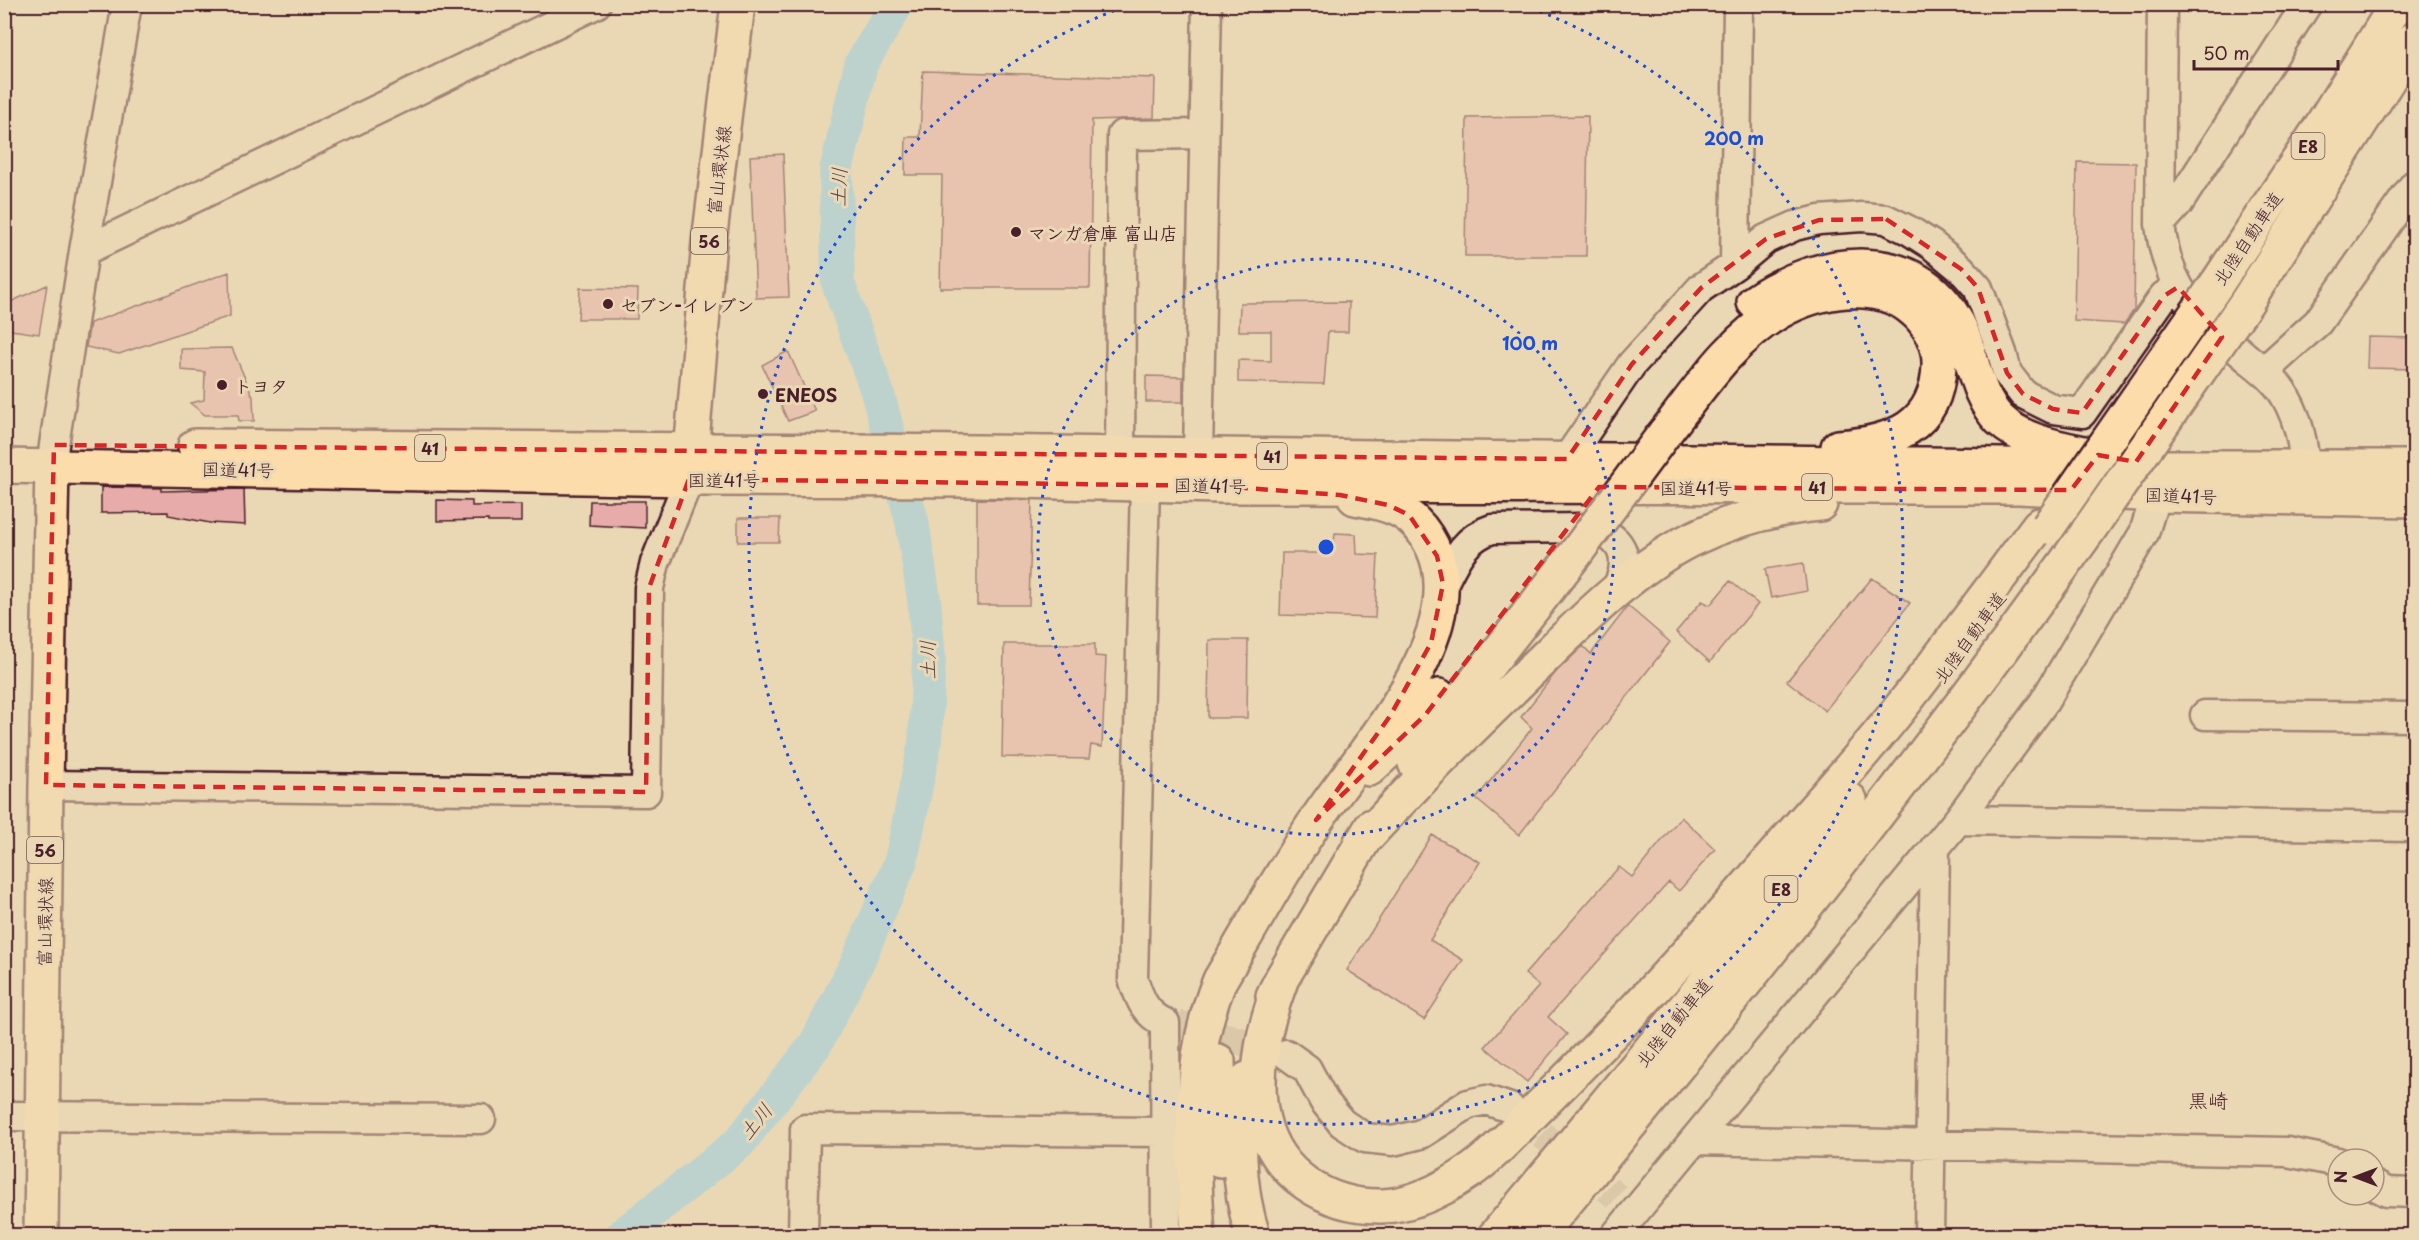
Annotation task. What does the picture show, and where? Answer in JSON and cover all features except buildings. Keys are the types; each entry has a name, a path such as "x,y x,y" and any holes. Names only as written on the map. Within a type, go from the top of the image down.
{"main road":[{"name":"富山環状線","path":"690,465 709,242 738,4"},
{"name":"北陸自動車道","path":"1495,1236 1639,1064 1860,786 2044,526 2085,474 2216,285 2318,131 2397,4"},
{"name":"北陸自動車道","path":"1538,1236 1780,942 1991,668 2246,303 2415,39"},
{"path":"1253,1236 1248,1221 1241,1177 1239,1132 1244,1090 1253,1050 1266,1012 1282,978 1360,844 1564,551 1652,434 1712,340 1753,302 1795,278 1816,271 1860,266 1880,267 1901,273 1919,282 1935,294 1949,309 1959,326 1988,405 2011,429 2035,440 2160,481"},
{"path":"1567,459 1825,448 1873,443 1910,428 1924,416 1934,400 1939,381 1939,360 1935,340 1913,310 1897,300 1876,294 1850,291 1825,293 1801,300 1763,323 1732,351 1652,434"},
{"name":"国道41号","path":"4,444 53,455 690,465 977,466 1120,454 1567,459 2160,481 2306,499 2415,500"},
{"name":"富山環状線","path":"41,1236 45,785 53,455"},
{"name":"国道41号","path":"4,466 53,455"},
{"name":"国道41号","path":"977,466 1145,484 1219,486 2020,487 2160,481 2306,466 2415,467"},
{"path":"1198,1236 1194,1140 1195,1085 1199,1050 1210,1004 1220,980 1316,820 1390,716 1413,679 1431,643 1440,611 1443,584 1437,556 1426,534 1409,515 1388,505 1340,495 1219,486"},
{"path":"1360,844 1407,792 1510,690 1649,565 1689,540 1730,523 1772,511 1812,505 2020,487"},
{"path":"1282,978 1270,1010 1263,1041 1259,1097 1273,1146 1288,1168 1306,1185 1329,1197 1355,1204 1384,1206 1439,1190 1470,1171 1506,1141 1642,1002 1738,897 1900,709 2044,526"},
{"path":"1316,820 1426,714 1564,551"},
{"path":"1232,1236 1220,1167 1218,1072 1220,1018 1225,987 1234,956"},
{"path":"1546,1236 1651,1101"}],"street":[{"path":"53,455 84,251 127,4"},
{"path":"84,251 596,4"},
{"path":"1198,455 1207,4"},
{"path":"1735,265 1738,4"},
{"path":"2162,4 2160,224 2163,248 2178,287 2188,303 2203,321 2264,371 2284,394 2297,422 2305,454 2306,499"},
{"path":"2160,224 2178,204 2307,4"},
{"path":"1120,454 1122,135 1204,134"},
{"path":"2264,371 2318,322 2415,185"},
{"path":"1567,459 1632,364 1701,288 1735,265 1766,239 1795,226 1819,220 1863,217 1886,219 1932,245 1961,268 1978,288 2007,373 2023,394 2054,409 2082,413 2164,296 2178,287"},
{"path":"45,785 646,792 649,588 655,563 690,465"},
{"path":"1615,1236 1625,1205 1694,1140 1958,820 2044,702 2144,533 2160,481"},
{"path":"1145,484 1133,979 1142,1005 1156,1019 1172,1023 1165,1132 1166,1236"},
{"path":"1443,584 1458,553 1479,533 1492,529 1587,528 1601,531 1613,538 1623,555 1623,577 1610,598"},
{"path":"2205,714 2415,717"},
{"path":"1958,820 2415,827"},
{"path":"1929,1236 1935,847"},
{"path":"1286,1054 1307,1069 1324,1101 1342,1123 1365,1138 1393,1141 1421,1134 1468,1104 1486,1100 1510,1108"},
{"path":"4,1116 481,1119"},
{"path":"803,1236 805,1129 1165,1132"},
{"path":"1694,1140 2287,1152 2326,1160"},
{"path":"2386,1191 2415,1193"}],"highlighted area":[{"path":"1886,219 1961,269 1978,288 2007,373 2023,394 2053,409 2082,413 2164,296 2178,287 2222,337 2136,462 2098,455 2071,490 1599,487 1426,714 1316,820 1390,716 1431,643 1443,584 1437,556 1409,515 1388,505 1340,495 1219,486 689,479 649,588 646,792 46,785 54,445 1567,459 1632,364 1701,288 1766,239 1819,220"}],"waterway":[{"name":"土川","path":"621,1236 739,1143 815,1045 858,961 901,861 925,742 929,659 924,599 912,521 877,391 838,283 836,171 861,64 897,4"}],"tunnel":[{"path":"1178,1024 1284,1053"},
{"path":"1510,1108 1617,1197"}],"place":[{"name":"マンガ倉庫 富山店","path":"1016,232"},
{"name":"セブン-イレブン","path":"608,304"},
{"name":"トヨタ","path":"222,385"},
{"name":"ENEOS","path":"763,394"}],"district":[{"name":"黒崎","path":"2208,1100"}]}
